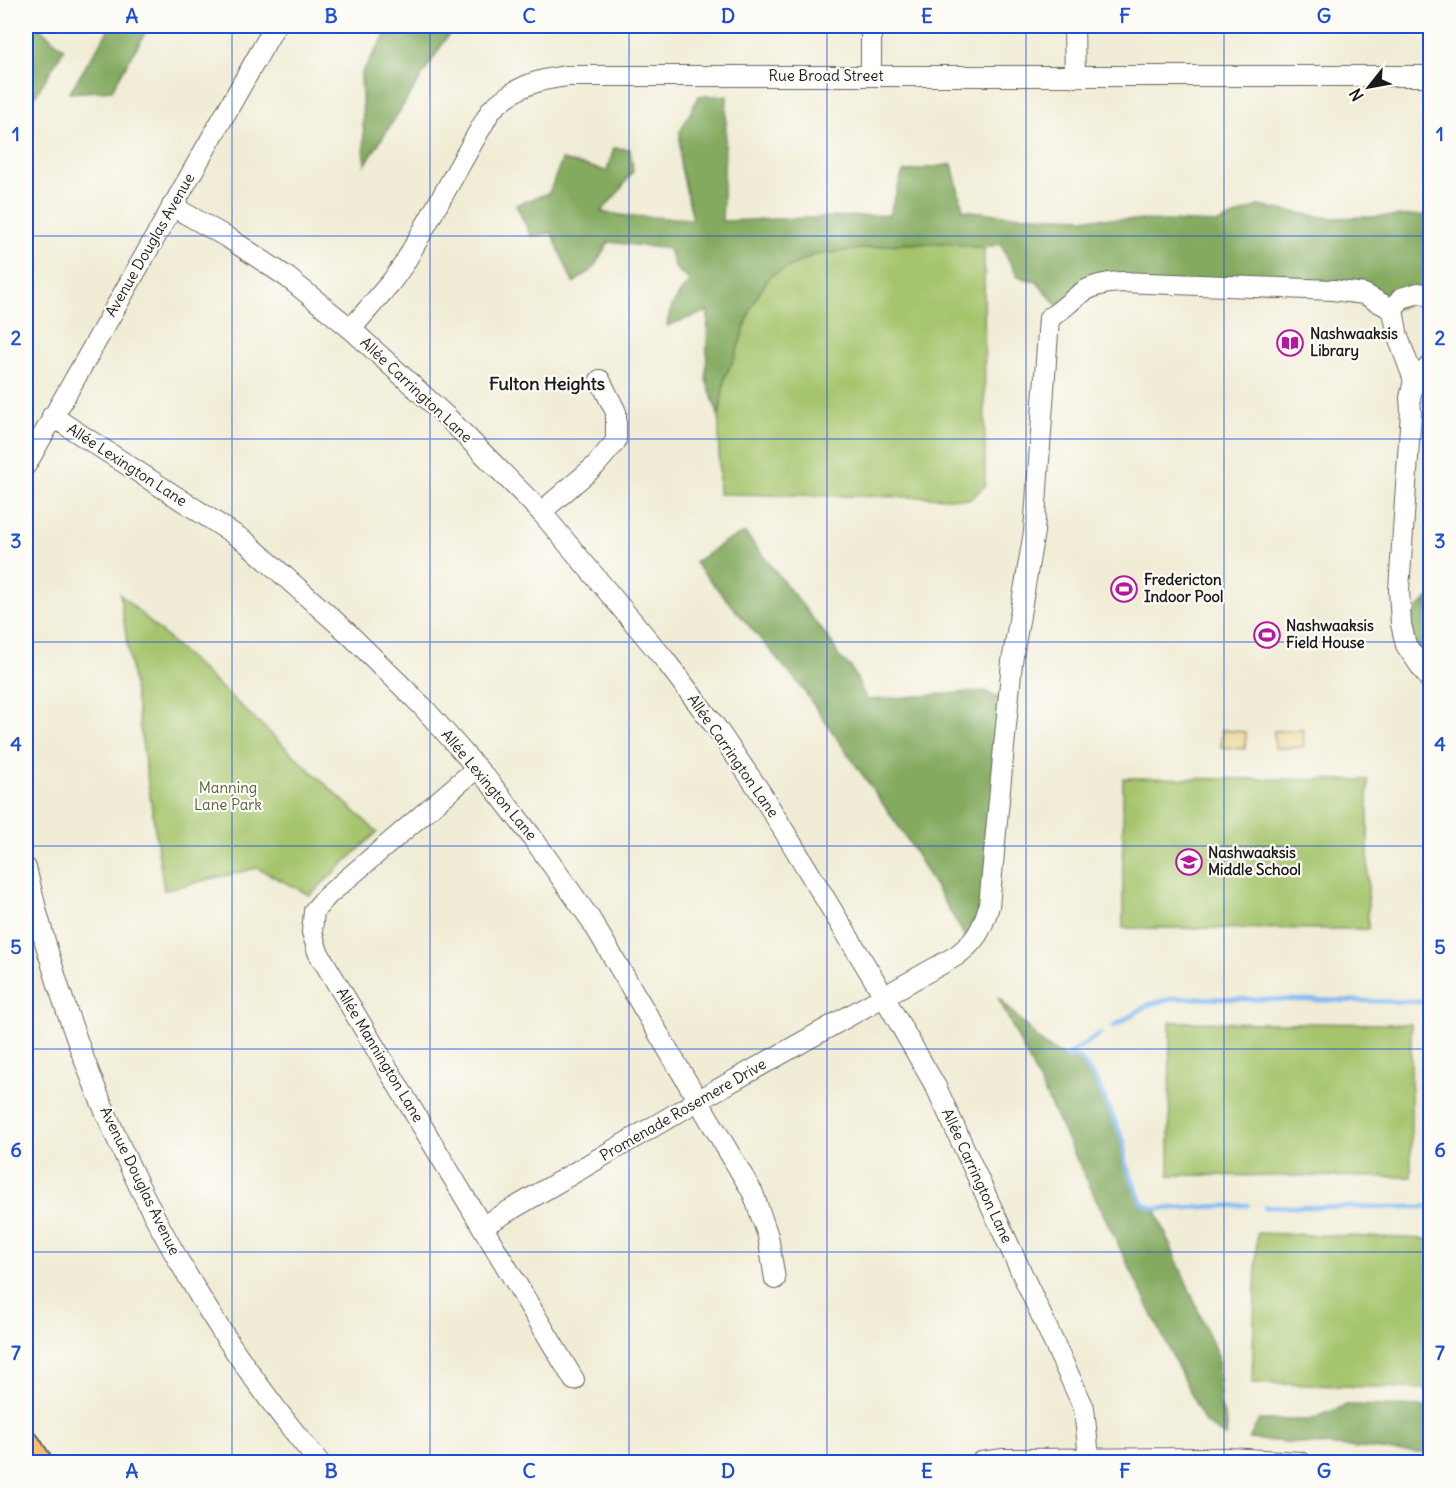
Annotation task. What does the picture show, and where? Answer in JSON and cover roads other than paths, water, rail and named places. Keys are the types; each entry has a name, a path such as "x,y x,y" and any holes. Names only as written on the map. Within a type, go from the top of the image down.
{"highway":[{"path":"26,1445 37,1462"}],"street":[{"name":"Avenue Douglas Avenue","path":"26,465 275,26"},
{"path":"871,26 871,76"},
{"path":"1074,26 1075,76"},
{"name":"Rue Broad Street","path":"351,329 404,264 491,110 506,96 524,86 545,79 567,76 1431,76"},
{"name":"Allée Carrington Lane","path":"172,206 230,238 287,277 351,329 446,416 541,512 610,593 715,726 761,793 936,1087 1084,1408 1089,1458"},
{"name":"Promenade Rosemere Drive","path":"483,1226 699,1100 956,956 970,945 983,928 989,906 1012,662 1034,532 1049,318 1062,311 1082,292 1099,284 1121,282 1333,290 1364,294 1393,310"},
{"path":"1431,296 1419,293 1401,298 1393,310 1398,337 1413,380 1410,398 1400,602 1401,624 1406,645 1431,680"},
{"path":"1413,380 1431,366"},
{"path":"541,512 594,466 616,441 616,412 600,380"},
{"name":"Allée Lexington Lane","path":"52,416 246,542 347,632 422,706 477,768 532,837 591,920 699,1100 753,1193 768,1236 775,1279"},
{"name":"Allée Mannington Lane","path":"477,768 327,896 314,911 312,932 318,952 574,1380"},
{"name":"Avenue Douglas Avenue","path":"26,868 47,953 69,1024 124,1155 156,1220 195,1287 248,1368 319,1462"},
{"path":"981,1462 1004,1459 1089,1458 1227,1458 1300,1462"}],"waterway":[{"path":"1114,1026 1150,1004 1175,998 1430,1002"},
{"path":"1065,1057 1101,1033"},
{"path":"1065,1057 1079,1057 1097,1082 1124,1142 1125,1163 1142,1203 1155,1209 1248,1205"},
{"path":"1265,1207 1430,1207"}],"place":[{"name":"Nashwaaksis Library","path":"1290,343"},
{"name":"Fredericton Indoor Pool","path":"1124,589"},
{"name":"Nashwaaksis Field House","path":"1267,635"},
{"name":"Nashwaaksis Middle School","path":"1189,862"}],"district":[{"name":"Fulton Heights","path":"547,384"}],"park label":[{"name":"Manning Lane Park","path":"228,796"}]}
